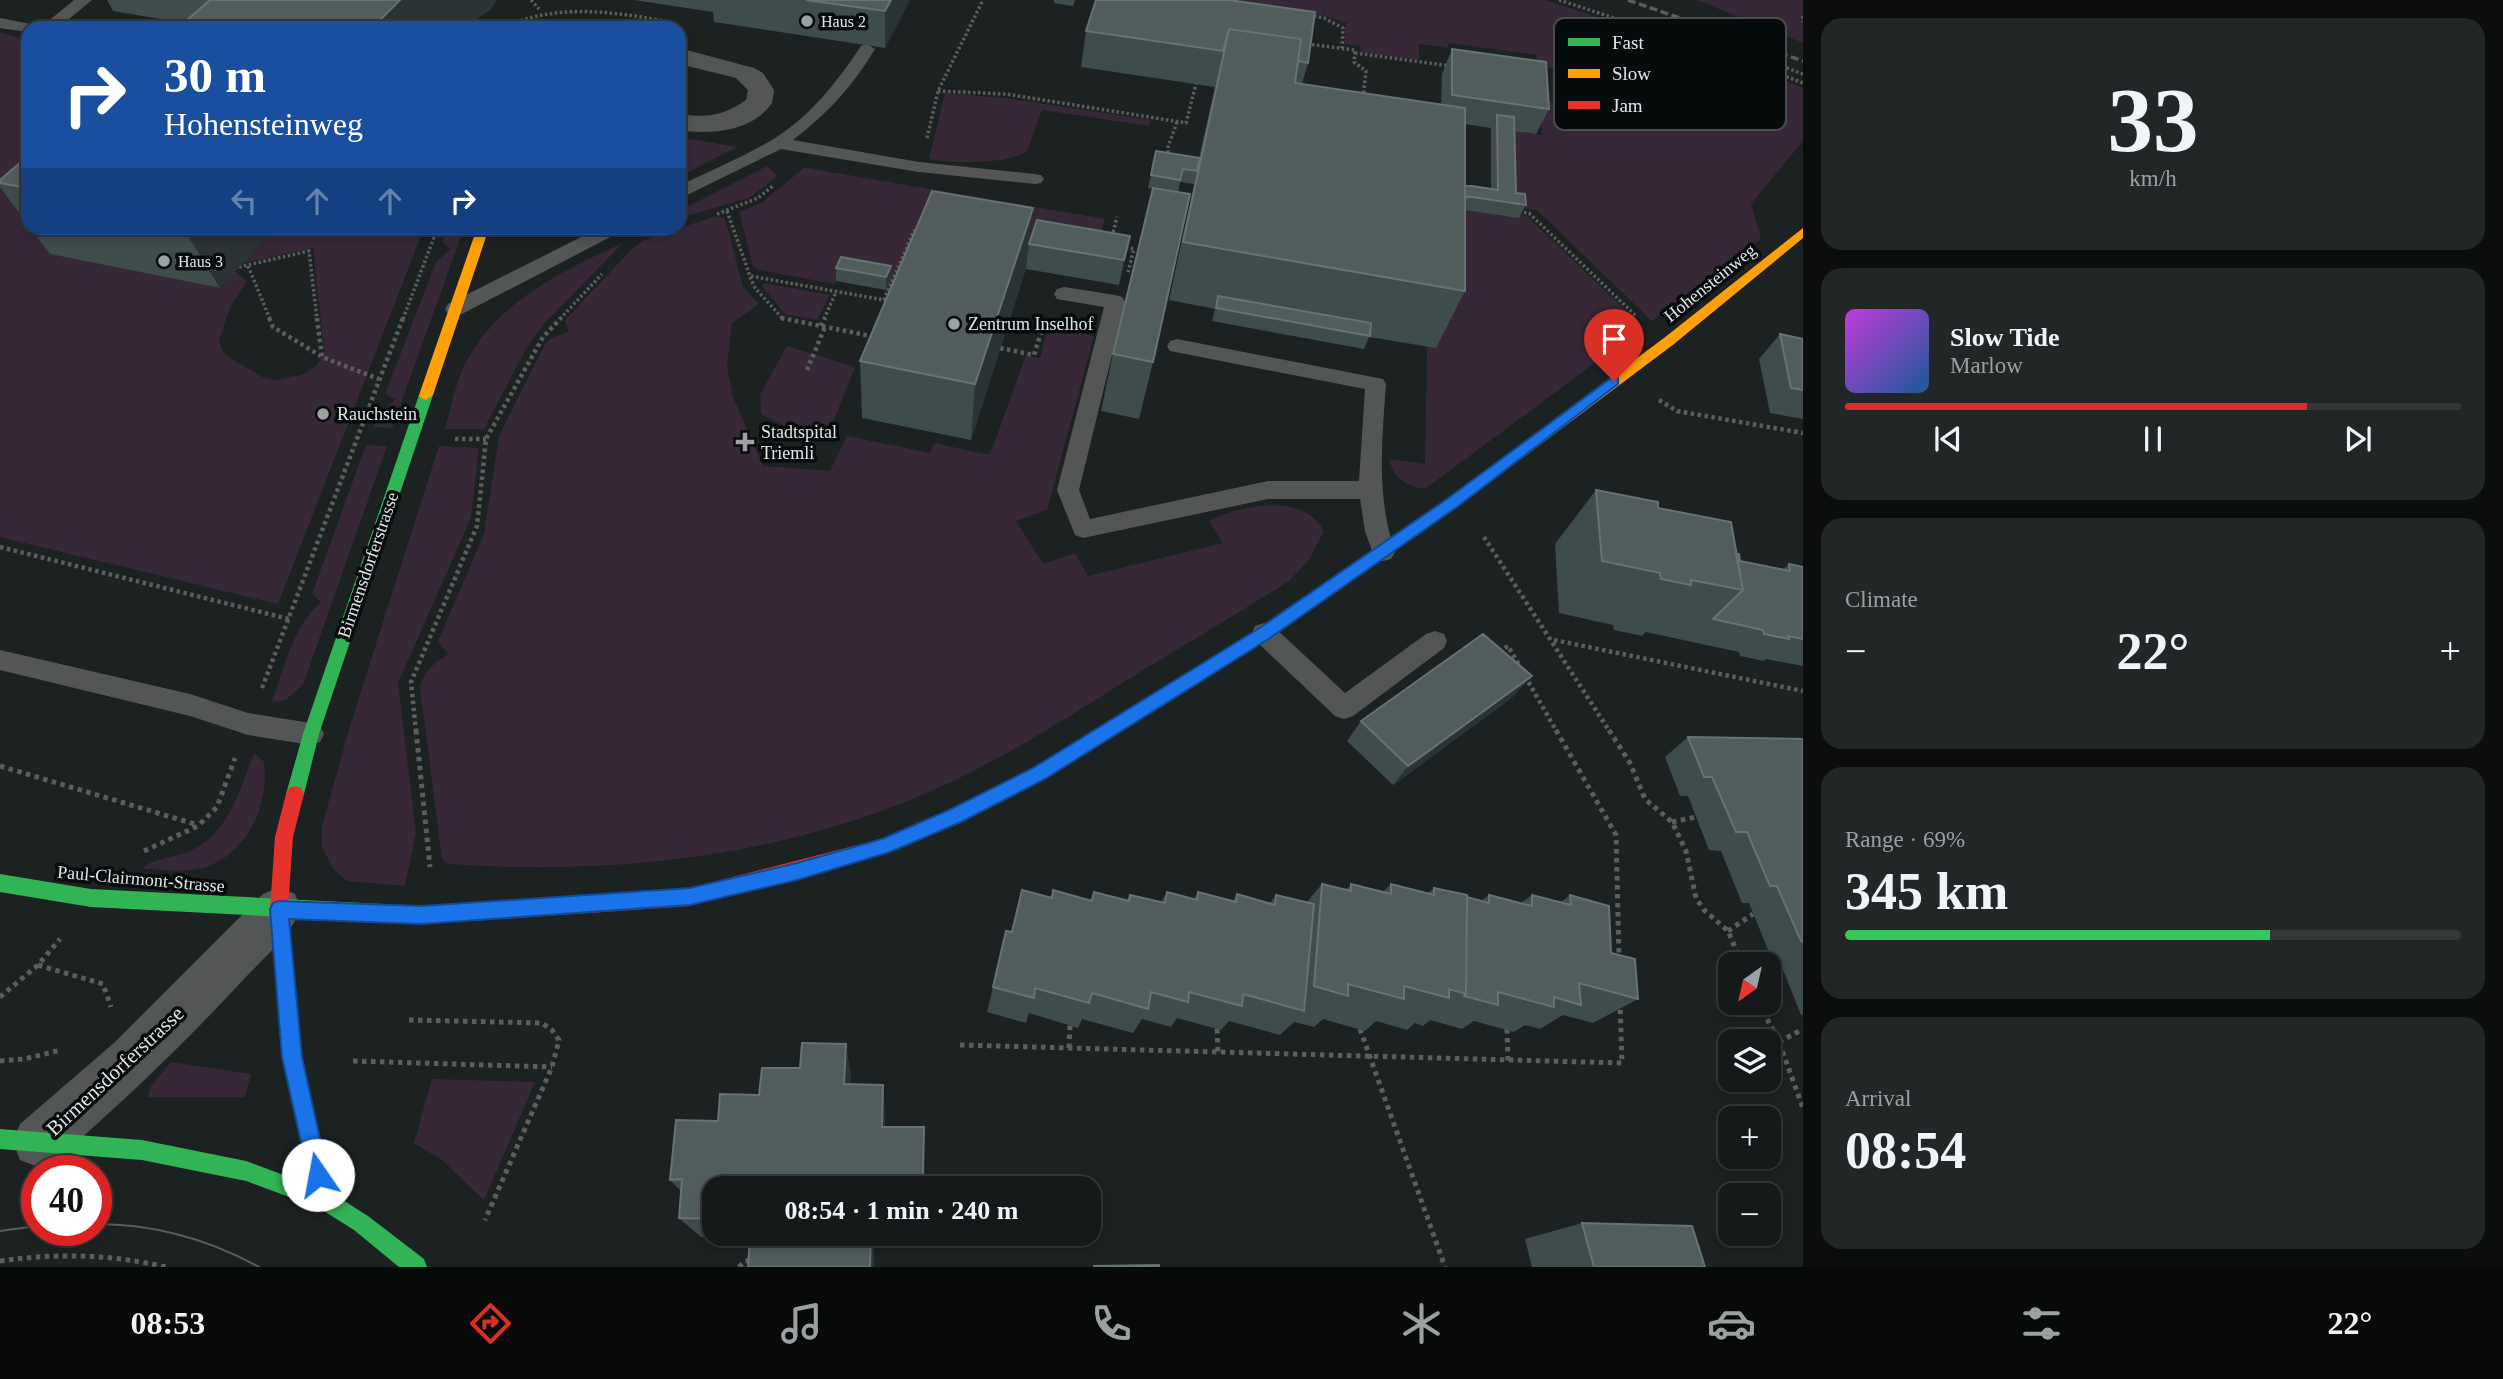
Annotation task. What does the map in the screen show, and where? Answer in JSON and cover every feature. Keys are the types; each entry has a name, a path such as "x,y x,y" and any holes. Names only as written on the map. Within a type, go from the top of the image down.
{"street":[{"path":"686,58 745,73 754,79 761,90 759,103 736,119 708,127 686,123"},
{"name":"Hohensteinweg","path":"279,909 421,915 690,897 884,846 955,816 1039,774 1264,633 1383,552 1669,341 1803,232"},
{"name":"Birmensdorferstrasse","path":"323,1198 292,1057 279,909 284,837 311,734 481,235"},
{"name":"Paul-Clairmont-Strasse","path":"3,887 91,898 279,909"},
{"name":"Birmensdorferstrasse","path":"13,1144 93,1097 155,1039 279,909"},
{"name":"Birmensdorferstrasse","path":"13,1144 116,1146 191,1157 258,1174 323,1198 376,1234 416,1267"}],"lane":[{"path":"57,21 85,0"},
{"path":"0,23 21,26"},
{"path":"686,190 779,143 818,112 848,82 867,49"},
{"path":"779,143 919,167 1035,179"},
{"path":"455,309 599,235"},
{"path":"1064,294 1115,302 1068,490 1083,529 1268,490 1368,490"},
{"path":"1177,346 1376,384 1368,490 1375,532 1383,552"},
{"path":"1264,633 1344,708 1435,641"},
{"path":"0,660 190,705 248,724 311,734"}],"path":[{"path":"531,0 539,9"},
{"path":"926,141 938,91 983,0"},
{"path":"1559,0 1616,18"},
{"path":"1299,14 1324,18 1343,28 1342,48"},
{"path":"1620,18 1623,15"},
{"path":"1803,16 1803,22"},
{"path":"1298,42 1462,68"},
{"path":"1355,53 1354,62 1366,71 1363,100"},
{"path":"1786,68 1803,74"},
{"path":"1786,77 1803,83"},
{"path":"938,91 1006,94 1186,123 1196,84"},
{"path":"1168,160 1168,146 1177,122"},
{"path":"1508,210 1530,214 1640,319"},
{"path":"727,211 755,288 782,318 879,338"},
{"path":"1117,217 1110,244 1134,249 1127,274"},
{"path":"750,276 884,300 914,231 922,231 927,220"},
{"path":"141,852 165,844 198,826 217,807 434,235"},
{"path":"637,240 644,235"},
{"path":"239,267 309,251 321,357"},
{"path":"248,266 273,327 321,357 379,379"},
{"path":"431,871 411,682 477,526 486,439 543,337 609,266"},
{"path":"807,370 836,292"},
{"path":"1000,348 1034,355 1051,303 1062,304 1064,294"},
{"path":"1659,400 1677,411 1803,433"},
{"path":"453,439 486,439"},
{"path":"1484,537 1630,764 1645,799 1672,822 1686,851 1696,898 1728,931 1737,952"},
{"path":"0,547 289,618"},
{"path":"1552,640 1803,691"},
{"path":"1497,653 1508,646 1616,835 1620,969"},
{"path":"0,766 198,826"},
{"path":"1672,822 1696,817"},
{"path":"1728,931 1753,914"},
{"path":"0,997 38,965 65,933"},
{"path":"38,965 103,984 115,1007 106,1014"},
{"path":"960,1045 1622,1063 1620,996"},
{"path":"409,1020 542,1024 552,1030 559,1040 552,1067 485,1220"},
{"path":"1069,1048 1070,1025"},
{"path":"1217,1029 1218,1052"},
{"path":"1507,1029 1508,1060"},
{"path":"1781,1041 1803,1029"},
{"path":"1360,1030 1446,1267"},
{"path":"0,1061 24,1059 65,1048"},
{"path":"1781,1048 1803,1108"},
{"path":"353,1061 552,1067"},
{"path":"0,1261 42,1254 102,1255 166,1267"},
{"path":"739,1267 745,1261 766,1258"}],"shaded area":[{"path":"1234,0 1545,0 1600,18 1554,18 1554,68 1537,66 1537,55 1448,43 1448,48 1419,44 1419,60 1361,52 1360,46 1344,44 1346,23 1327,16"},
{"path":"1697,0 1803,0 1803,43 1786,36 1786,18 1741,18"},
{"path":"0,32 21,39 21,235 70,235 51,254 220,288 235,271 247,282 230,307 219,341 223,352 262,377 275,380 302,375 317,365 324,351 313,248 243,263 269,235 421,235 278,604 0,537"},
{"path":"1786,81 1803,88 1803,141 1751,204 1761,239 1652,321 1537,210 1509,206 1507,130 1542,135 1540,101 1554,103 1554,130 1786,130"},
{"path":"945,93 1004,98 1151,120 1149,126 1042,110 1027,151 1019,156 980,162 929,159"},
{"path":"686,138 737,147 686,173"},
{"path":"767,166 778,176 749,198 686,216 686,207"},
{"path":"804,168 1105,219 1094,256 1034,246 909,300 884,294 890,280 842,270 835,284 753,267 739,212 761,203"},
{"path":"1439,205 1527,216 1643,327 1425,489 1401,480 1393,471 1390,459 1425,464 1427,346"},
{"path":"716,216 725,218 743,287 759,304 732,323 727,366 733,397 763,466 830,471 847,436 930,453 934,443 990,455 1026,355 1040,358 1048,327 1094,336 1047,510 1016,521 1043,564 1075,553 1088,576 1223,543 1209,521 1238,510 1271,505 1302,511 1314,519 1324,531 1309,560 1289,581 1020,746 976,770 893,807 832,827 706,855 578,867 448,864 442,859 420,687 427,672 448,654 438,641 484,534 499,436 545,344 551,338 569,332 565,320 632,249 644,240 659,235 686,235 686,226"},
{"path":"445,235 461,235 392,428 373,427 378,414 396,399 385,394 436,262 451,249 442,242"},
{"path":"623,243 542,326 527,347 484,429 445,429 462,369 496,321 556,276"},
{"path":"764,283 830,295 817,320 785,314 762,286"},
{"path":"787,346 855,367 828,435 811,440 761,414 760,395"},
{"path":"366,445 387,446 303,685 285,700 272,702 296,635 321,602 312,594"},
{"path":"439,446 479,448 471,518 398,683 416,832 405,886 347,881 334,870 322,847 322,826 350,726"},
{"path":"254,753 264,762 263,794 253,825 234,850 221,860 198,869 142,869 157,860 187,852 213,835 231,811"},
{"path":"171,1062 251,1074 245,1097 148,1097 151,1086"},
{"path":"432,1079 535,1082 484,1200 442,1160 414,1143"}],"building":[{"path":"210,0 400,0 379,21 186,21"},
{"path":"806,0 891,0 885,11"},
{"path":"1096,0 1229,0 1315,12 1308,63 1298,61 1301,39 1229,29 1223,51 1086,31"},
{"path":"1229,29 1301,39 1295,83 1465,108 1465,291 1183,242"},
{"path":"1452,49 1546,62 1549,109 1452,95"},
{"path":"1497,115 1514,117 1516,193 1525,194 1526,205 1465,196 1465,185 1498,190"},
{"path":"1156,151 1200,158 1197,171 1183,169 1180,180 1151,175"},
{"path":"21,162 21,187 0,183 0,180"},
{"path":"1153,188 1190,194 1153,362 1113,354"},
{"path":"932,191 1033,208 975,384 860,361"},
{"path":"1037,220 1130,236 1124,260 1029,244"},
{"path":"841,257 891,266 886,277 836,268"},
{"path":"1218,296 1371,323 1370,336 1216,308"},
{"path":"1780,334 1803,339 1803,390 1791,388"},
{"path":"1596,490 1658,502 1658,508 1731,522 1743,590 1691,580 1691,585 1661,579 1660,573 1602,561"},
{"path":"1736,554 1739,554 1740,561 1790,571 1789,564 1803,567 1803,639 1764,634 1763,630 1713,619 1743,590"},
{"path":"1483,634 1532,676 1408,766 1361,721"},
{"path":"1688,737 1803,739 1803,942 1777,886 1770,886 1747,832 1736,832 1712,777 1704,777"},
{"path":"1322,884 1351,891 1351,884 1391,894 1391,884 1434,895 1434,888 1467,895 1466,994 1449,989 1449,998 1404,986 1404,999 1348,984 1348,996 1314,986"},
{"path":"1022,890 1052,898 1053,890 1092,901 1094,892 1129,901 1130,895 1165,903 1167,892 1197,900 1198,892 1236,902 1237,894 1275,905 1276,895 1314,904 1304,1011 1243,994 1242,1006 1189,992 1188,1002 1151,992 1148,1009 1092,993 1089,1003 1035,988 1034,998 993,987 1006,931 1012,932"},
{"path":"1489,895 1532,906 1532,895 1571,905 1570,895 1609,906 1611,953 1635,959 1638,999 1579,983 1581,1005 1554,997 1554,1007 1498,992 1498,1005 1464,996 1467,897 1489,903"},
{"path":"802,1043 846,1044 844,1084 883,1085 882,1127 924,1127 923,1176 702,1176 702,1219 679,1218 682,1179 670,1180 676,1120 718,1121 720,1094 759,1095 762,1068 800,1068"},
{"path":"1582,1223 1692,1226 1705,1267 1594,1267"},
{"path":"749,1246 871,1246 870,1267 748,1267"},
{"path":"1094,1266 1159,1267 1094,1267"}],"tram line":[{"path":"112,1225 180,1235 220,1248 259,1267"},
{"path":"0,1231 21,1228"}],"railway":[{"path":"1628,0 1680,18"},
{"path":"1786,55 1803,61"}],"traffic: fast":[{"path":"295,794 311,734 426,395"},
{"path":"881,847 955,816 1039,773 1269,630"},
{"path":"0,883 91,898 421,915 499,910"},
{"path":"0,1139 142,1150 246,1171 325,1200 361,1223 416,1267"}],"traffic: slow":[{"path":"1269,630 1452,503 1669,341 1803,232"},
{"path":"426,395 481,235"}],"traffic: jam":[{"path":"295,794 284,837 279,909 292,1057 323,1198"},
{"path":"499,910 690,897 881,847"}],"place":[{"name":"Haus 2","path":"807,21"},
{"name":"Haus 3","path":"164,261"},
{"name":"Zentrum Inselhof","path":"954,324"},
{"name":"Rauchstein","path":"323,414"},
{"name":"Stadtspital Triemli","path":"745,442"}],"route":[{"path":"318,1175 292,1057 279,909 421,915 690,897 884,846 955,816 1039,774 1264,633 1452,503 1614,381"}]}
